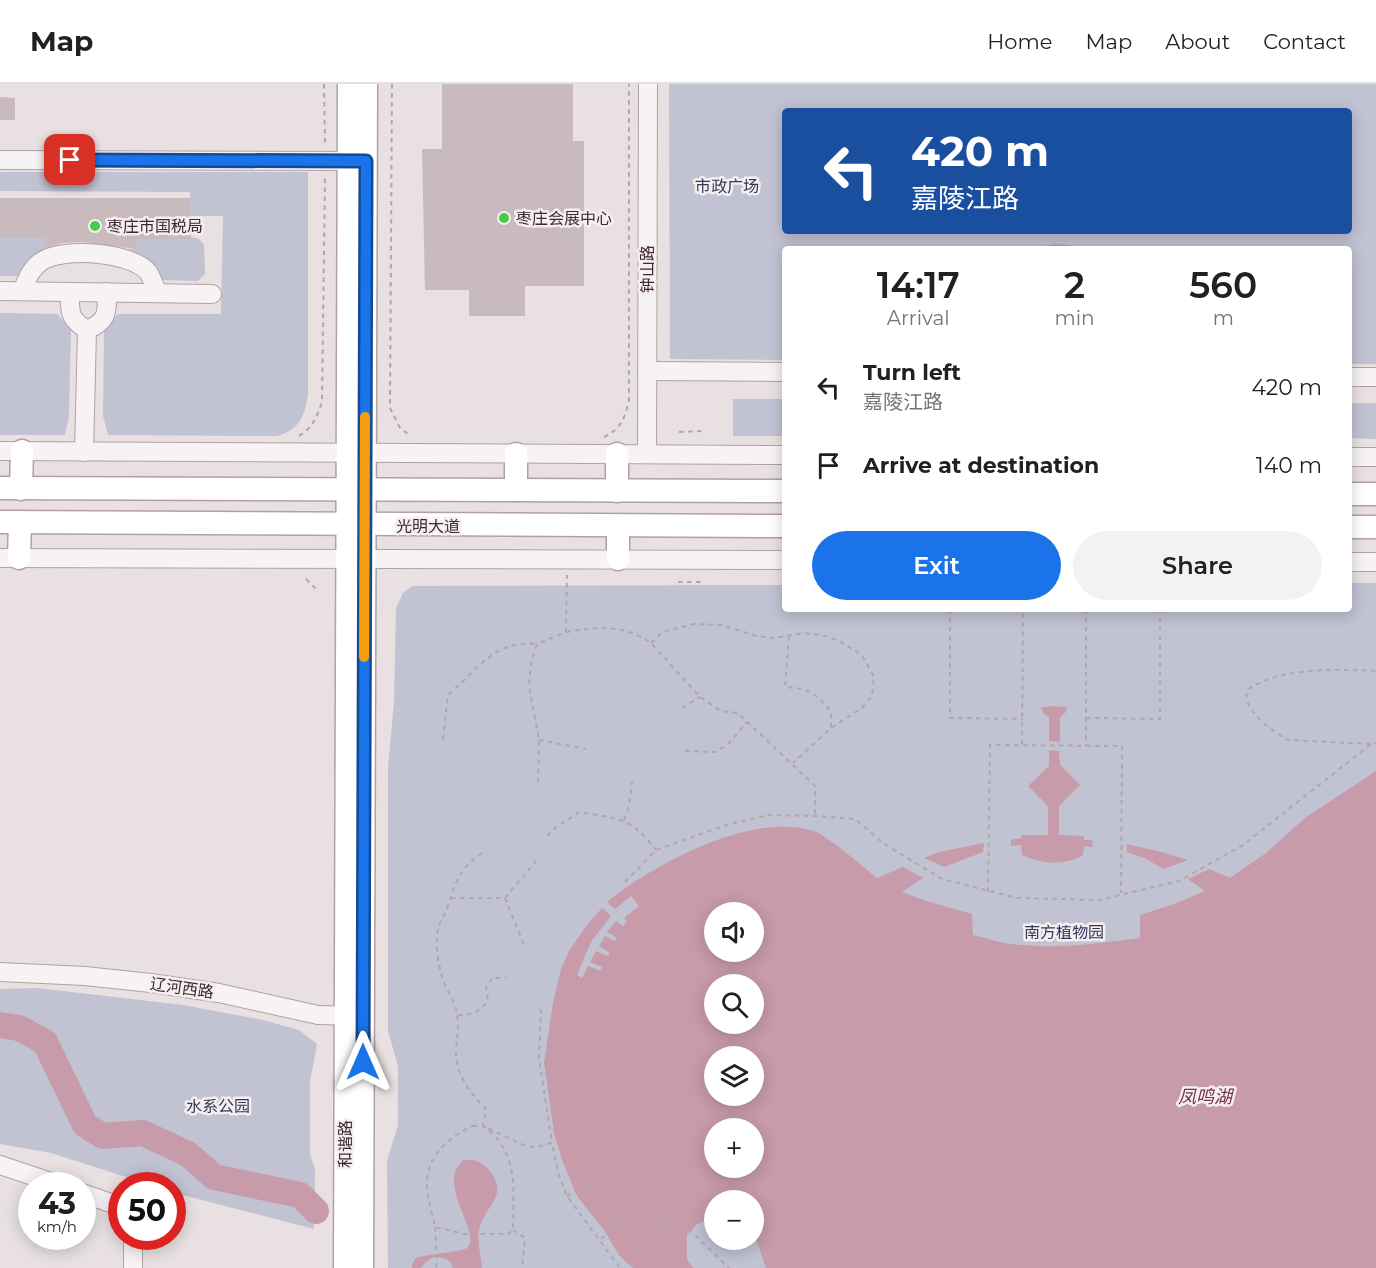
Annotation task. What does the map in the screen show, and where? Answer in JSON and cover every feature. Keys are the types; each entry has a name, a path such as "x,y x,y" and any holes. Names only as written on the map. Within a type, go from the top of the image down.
{"main road":[{"name":"和谐路","path":"345,1268 354,1016 356,558 357,161 349,84"},
{"name":"和谐路","path":"357,161 366,84"},
{"path":"11,451 11,489 782,491"},
{"path":"516,454 516,490"},
{"path":"617,454 617,491"},
{"path":"1352,494 1376,494"},
{"path":"10,522 10,558"},
{"name":"光明大道","path":"10,522 782,526"},
{"path":"618,526 618,559"},
{"path":"1352,527 1376,527"},
{"name":"和谐路","path":"354,1016 362,1268"}],"street":[{"name":"钟山路","path":"646,454 648,84"},
{"path":"0,160 357,161"},
{"path":"22,291 29,273 42,260 60,254 84,254 120,256 134,262 148,272 158,293"},
{"path":"0,291 212,294"},
{"path":"70,292 70,314 75,322 87,330"},
{"path":"87,330 99,325 107,314 107,292"},
{"path":"84,452 87,330"},
{"path":"647,371 782,372"},
{"path":"1352,377 1376,377"},
{"path":"11,451 782,455"},
{"path":"1352,456 1376,457"},
{"name":"光明大道","path":"10,558 782,560"},
{"path":"1352,562 1376,562"},
{"name":"辽河西路","path":"0,972 74,975 150,983 219,993 318,1015 354,1016"},
{"path":"0,1166 19,1172"},
{"path":"133,1250 133,1268"}],"path":[{"path":"322,402 324,84"},
{"path":"392,84 390,408 400,428 413,437"},
{"path":"596,441 612,433 624,421 629,401 629,84"},
{"path":"679,432 703,431"},
{"path":"566,632 567,575"},
{"path":"685,575 678,582 703,582"},
{"path":"306,579 316,589"},
{"path":"950,612 950,718 1023,719"},
{"path":"1022,746 1023,612"},
{"path":"1086,612 1086,746"},
{"path":"1086,718 1160,719 1160,612"},
{"path":"651,643 663,632 693,624 722,625 756,636 774,638 804,633 822,635 839,641 862,655 874,677 872,696 862,708 831,728 793,763"},
{"path":"442,739 448,695 485,660 505,646 537,644 566,632 603,627 622,629 641,636 651,643 700,697 721,711 738,713 793,763 815,786 815,816"},
{"path":"789,636 785,687 801,688 819,697 831,712 831,728"},
{"path":"537,644 531,662 529,686 539,740 538,782"},
{"path":"1376,671 1337,669 1287,675 1259,681 1246,690 1245,698 1249,709 1277,734 1288,740 1376,743"},
{"path":"682,708 700,697"},
{"path":"685,751 715,752 728,744 747,722"},
{"path":"539,740 586,749"},
{"path":"625,882 656,850 726,825 768,815 815,816 855,819 883,843 942,879 1017,898 1100,900 1179,881 1243,845 1371,744"},
{"path":"988,892 990,745 1122,746 1121,894"},
{"path":"624,820 629,806 632,782"},
{"path":"547,836 579,812 624,820 643,834 656,850"},
{"path":"482,853 468,863 458,876 445,916 439,926 437,949 443,979 458,1015 456,1052 459,1071 470,1093 486,1109 483,1125"},
{"path":"505,898 536,861"},
{"path":"451,898 505,898"},
{"path":"505,898 524,945"},
{"path":"458,1015 471,1015 482,1009 488,1001 486,988 492,978 506,978"},
{"path":"541,1009 539,1058 558,1173 567,1196 620,1268"},
{"path":"483,1125 495,1134 505,1147 510,1160 513,1179 513,1230"},
{"path":"436,1268 435,1227 427,1187 429,1167 439,1149 453,1137 473,1126 483,1125 526,1146 535,1148 552,1143"},
{"path":"567,1196 588,1182 590,1186 597,1182 635,1233 651,1222 667,1221 675,1233 686,1225 729,1268"},
{"path":"600,1240 624,1219"},
{"path":"435,1227 464,1234 483,1235 508,1234 513,1230"},
{"path":"513,1230 525,1238 522,1268"}],"green space":[{"name":"市政广场","path":"669,84 1376,84 1376,364 1352,364 1352,246 782,246 782,360 670,359"},
{"path":"0,172 308,172 308,395 300,422 291,430 277,436 108,435 103,416 104,330 118,314 221,314 223,216 190,216 190,192 0,191"},
{"path":"191,237 199,239 204,245 205,274 198,281 160,280 140,258 124,249 136,249 137,239 190,239"},
{"path":"0,238 45,238 45,248 54,249 26,265 18,276 0,276"},
{"path":"0,313 57,314 71,330 69,416 65,435 0,435"},
{"path":"733,399 782,399 782,436 733,436"},
{"path":"1352,403 1376,403 1376,439 1352,438"},
{"name":"南方植物园","path":"1352,583 1376,583 1376,1268 388,1268 387,1161 398,1125 398,1066 388,1031 388,766 394,703 396,608 403,593 412,586 782,585 782,612 1352,612"},
{"name":"水系公园","path":"37,988 183,1005 263,1020 299,1030 317,1044 310,1082 310,1155 315,1169 314,1229 186,1196 186,1172 110,1172 51,1153 0,1144 0,989"}],"water":[{"path":"1055,244 1072,246 1043,246"},
{"path":"1067,707 1065,713 1060,717 1060,742 1049,741 1049,717 1041,708"},
{"path":"1049,750 1059,751 1060,765 1080,785 1059,806 1059,835 1084,836 1084,840 1092,840 1093,847 1084,846 1083,855 1061,862 1045,862 1030,858 1022,855 1021,845 1011,846 1011,840 1021,838 1021,835 1048,835 1048,806 1028,786 1049,766"},
{"name":"凤鸣湖","path":"1376,771 1376,1268 766,1268 760,1250 764,1250 764,1190 704,1190 704,1221 697,1224 687,1235 687,1259 693,1268 633,1268 619,1255 604,1230 577,1196 554,1133 544,1063 553,1003 561,969 569,951 602,908 611,916 591,942 577,975 582,978 588,966 601,971 602,967 590,962 596,951 608,956 610,953 599,946 605,936 615,941 617,938 607,932 616,921 623,926 627,921 624,918 639,906 631,896 615,909 607,902 650,872 677,858 705,845 762,828 789,827 814,831 836,845 877,878 903,867 923,878 902,892 972,914 973,935 1004,943 1038,946 1140,938 1140,915 1205,891 1188,879 1209,869 1230,878 1266,853 1305,818"},
{"path":"984,843 983,852 944,867 924,858 939,852"},
{"path":"1127,844 1188,860 1164,869 1127,852"},
{"path":"464,1160 484,1165 495,1179 497,1187 497,1194 479,1230 482,1268 453,1268 450,1261 434,1257 421,1268 412,1268 416,1258 467,1248 470,1241 469,1231 456,1194 454,1181 456,1170"}],"building":[{"name":"枣庄会展中心","path":"442,84 573,84 573,141 584,141 584,286 525,286 525,316 469,316 469,290 425,290 422,149 442,149"},
{"path":"0,97 15,98 15,120 0,120"},
{"name":"枣庄市国税局","path":"0,198 190,198 191,239 137,239 136,249 81,242 63,243 45,248 45,238 0,238"}],"waterway":[{"path":"0,1025 19,1028 45,1042 85,1125 103,1136 143,1133 188,1154 214,1177 300,1195 316,1211"}],"slow traffic":[{"path":"364,657 365,417"}],"place":[{"name":"枣庄会展中心","path":"504,218"},
{"name":"枣庄市国税局","path":"95,226"}],"route":[{"path":"70,160 366,161 363,1062"}]}
